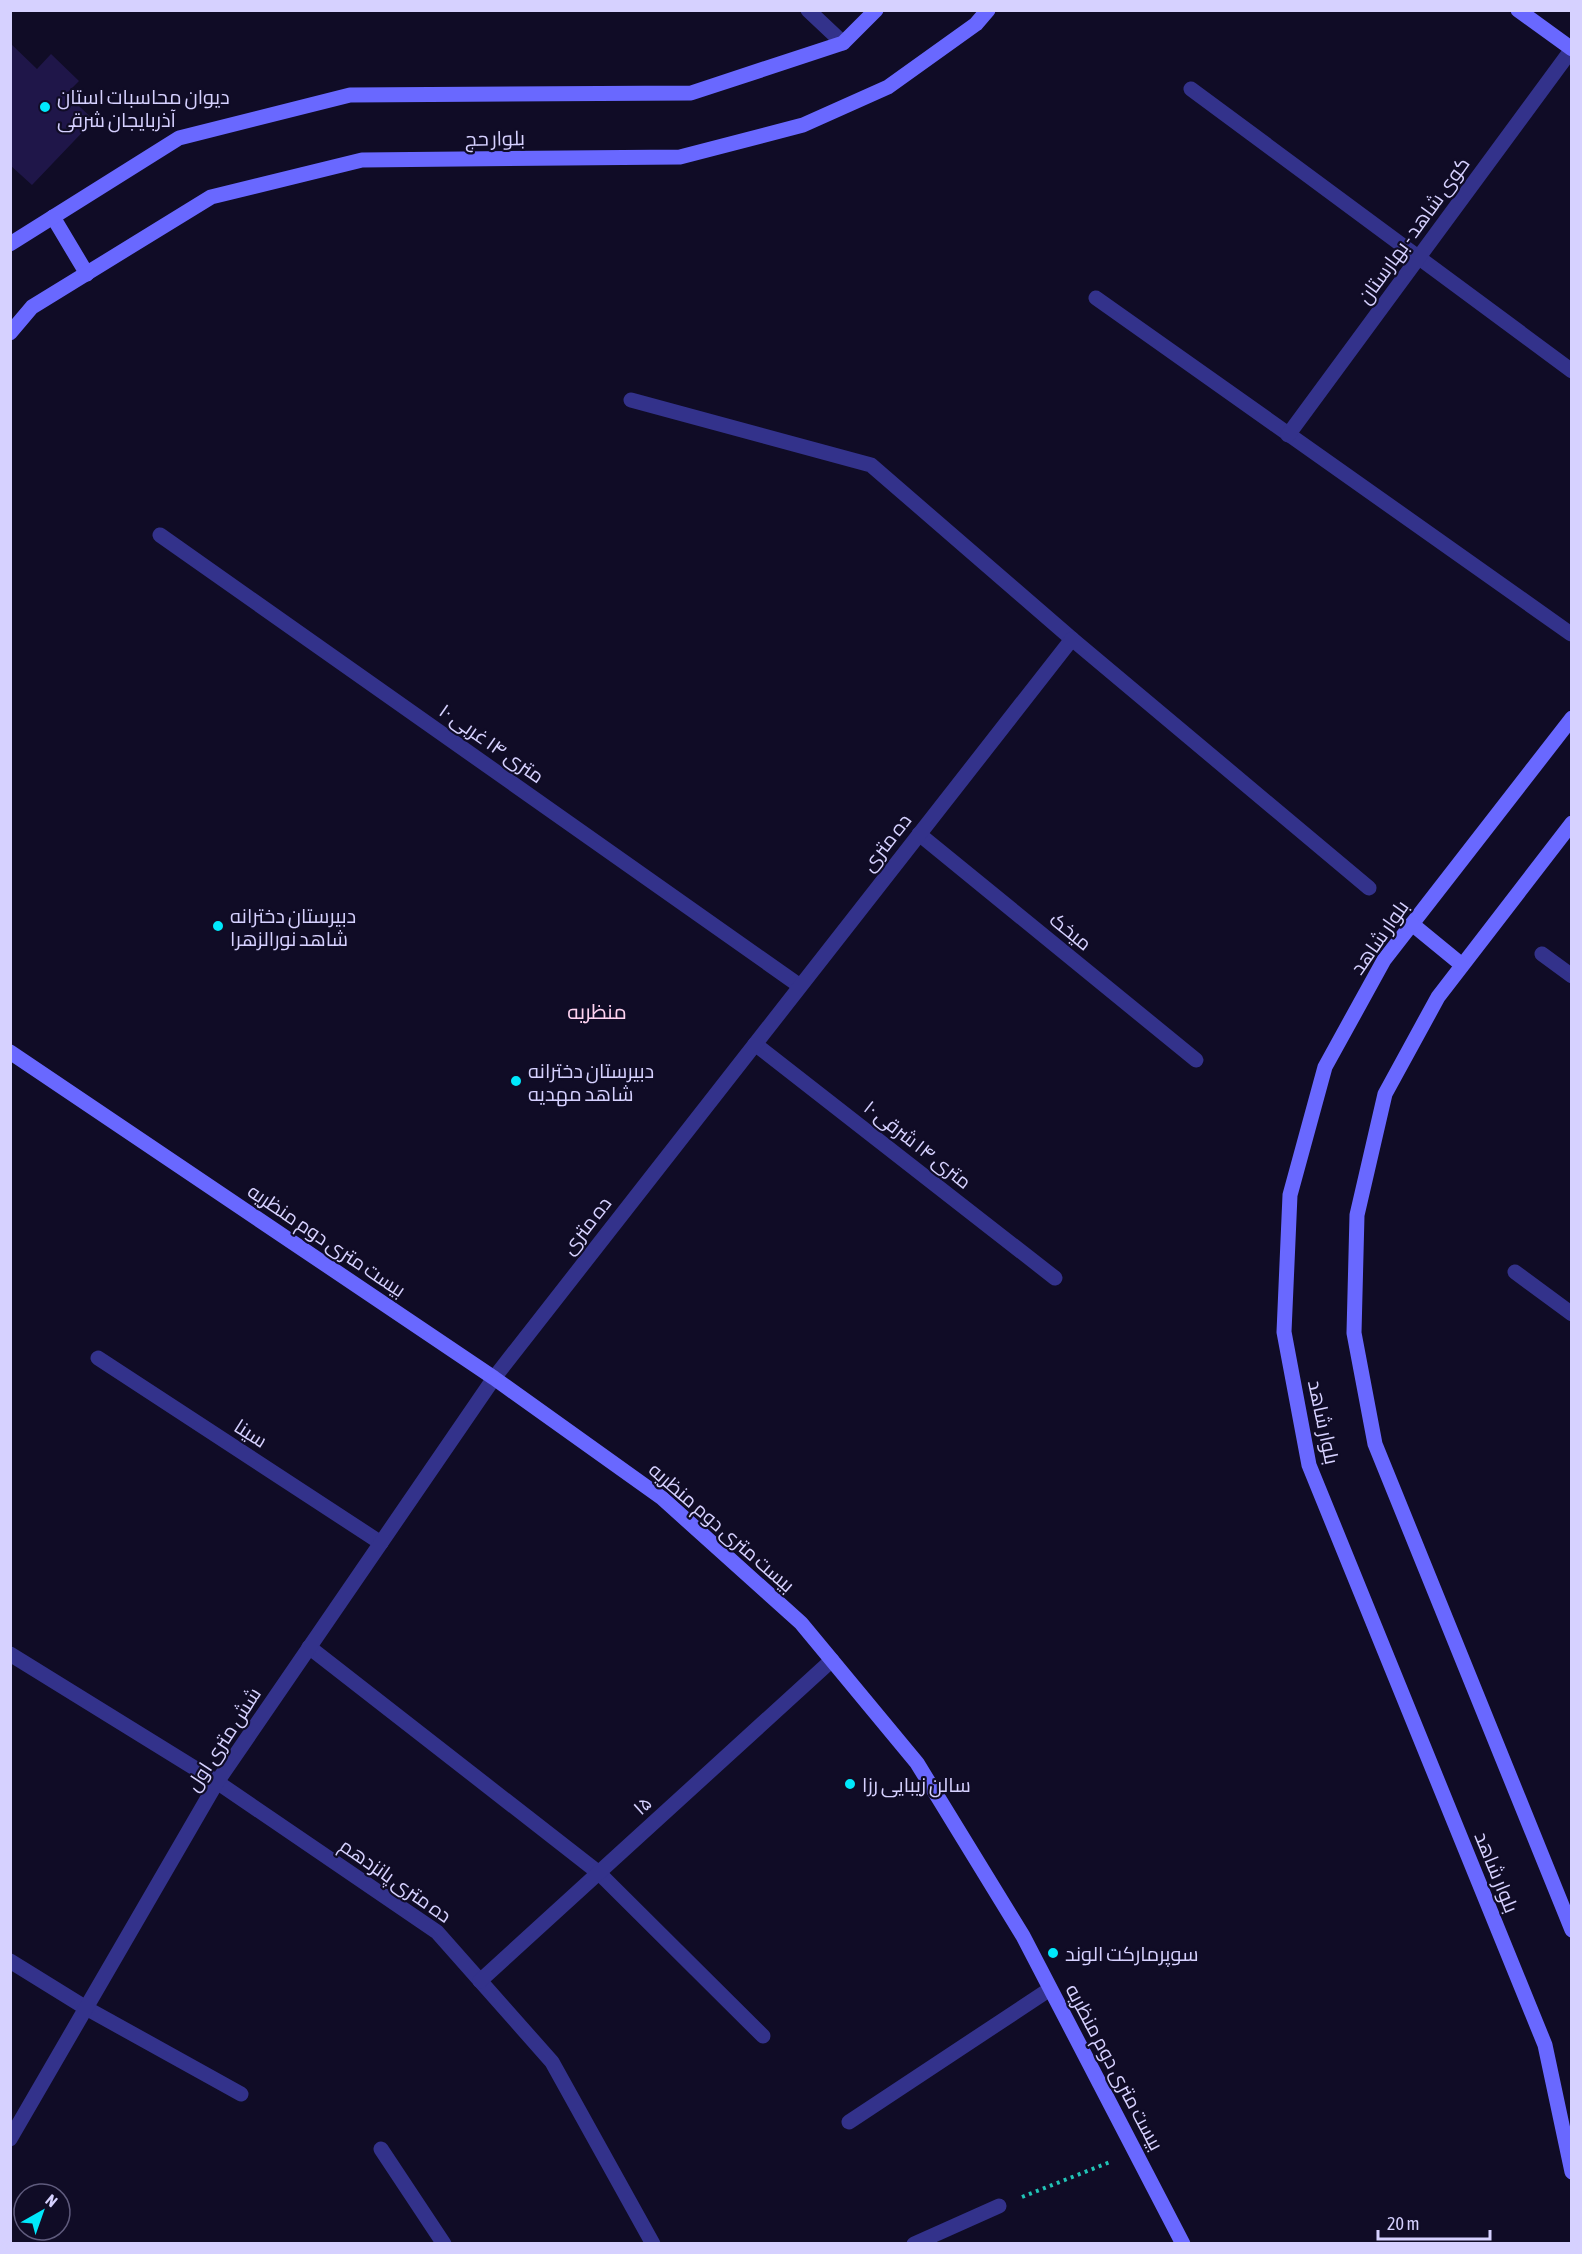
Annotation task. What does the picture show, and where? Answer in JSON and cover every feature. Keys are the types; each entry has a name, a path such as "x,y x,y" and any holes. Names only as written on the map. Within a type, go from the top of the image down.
{"main road":[{"path":"10,244 179,138 350,95 691,93 843,43 876,10"},
{"name":"بلوار حج","path":"10,333 32,308 211,197 362,160 680,157 803,125 888,87 976,24 988,10"},
{"path":"1518,10 1572,49"},
{"path":"53,217 87,273"},
{"name":"بلوار شاهد","path":"1572,718 1384,960 1325,1067 1290,1195 1284,1332 1309,1465 1545,2045 1572,2172"},
{"path":"1572,823 1438,997 1385,1094 1357,1215 1354,1333 1375,1444 1572,1930"},
{"path":"1412,924 1462,965"},
{"name":"بیست متری دوم منظریه","path":"12,1056 494,1378 662,1498 801,1623 917,1762 1023,1936 1183,2244"}],"street":[{"path":"808,10 843,43"},
{"name":"کوی شاهد - بهارستان","path":"1288,435 1572,49"},
{"path":"1191,89 1572,371"},
{"path":"1096,298 1571,634"},
{"path":"631,400 871,465 1072,639 1369,888"},
{"name":"۱۰ متری ۱۴ غربی","path":"160,535 800,986"},
{"name":"ده متری","path":"494,1378 1072,639"},
{"name":"میخک","path":"919,834 1196,1060"},
{"path":"1542,954 1572,976"},
{"name":"۱۰ متری ۱۴ شرقی","path":"754,1044 1055,1278"},
{"path":"1515,1272 1572,1314"},
{"name":"سینا","path":"98,1358 381,1543"},
{"name":"شش متری اول","path":"10,2139 218,1782 494,1378"},
{"path":"309,1647 599,1872 763,2036"},
{"name":"ده متری پانزدهم","path":"10,1654 218,1782 437,1932 552,2062 653,2244"},
{"name":"۱۵","path":"480,1981 832,1660"},
{"path":"10,1961 86,2008 241,2094"},
{"path":"849,2122 1050,1989"},
{"path":"381,2150 444,2244"},
{"path":"914,2244 999,2206"}],"path":[{"path":"999,2206 1136,2152"}],"building":[{"name":"دیوان محاسبات استان آذربایجان شرقی","path":"10,43 37,69 51,54 79,81 66,94 94,120 32,185 10,165"}],"place":[{"name":"دیوان محاسبات استان آذربایجان شرقی","path":"45,107"},
{"name":"دبیرستان دخترانه شاهد نورالزهرا","path":"218,926"},
{"name":"دبیرستان دخترانه شاهد مهدیه","path":"516,1081"},
{"name":"سالن زیبایی رزا","path":"850,1784"},
{"name":"سوپرمارکت الوند","path":"1053,1953"}],"district":[{"name":"منظریه","path":"597,1011"}]}
